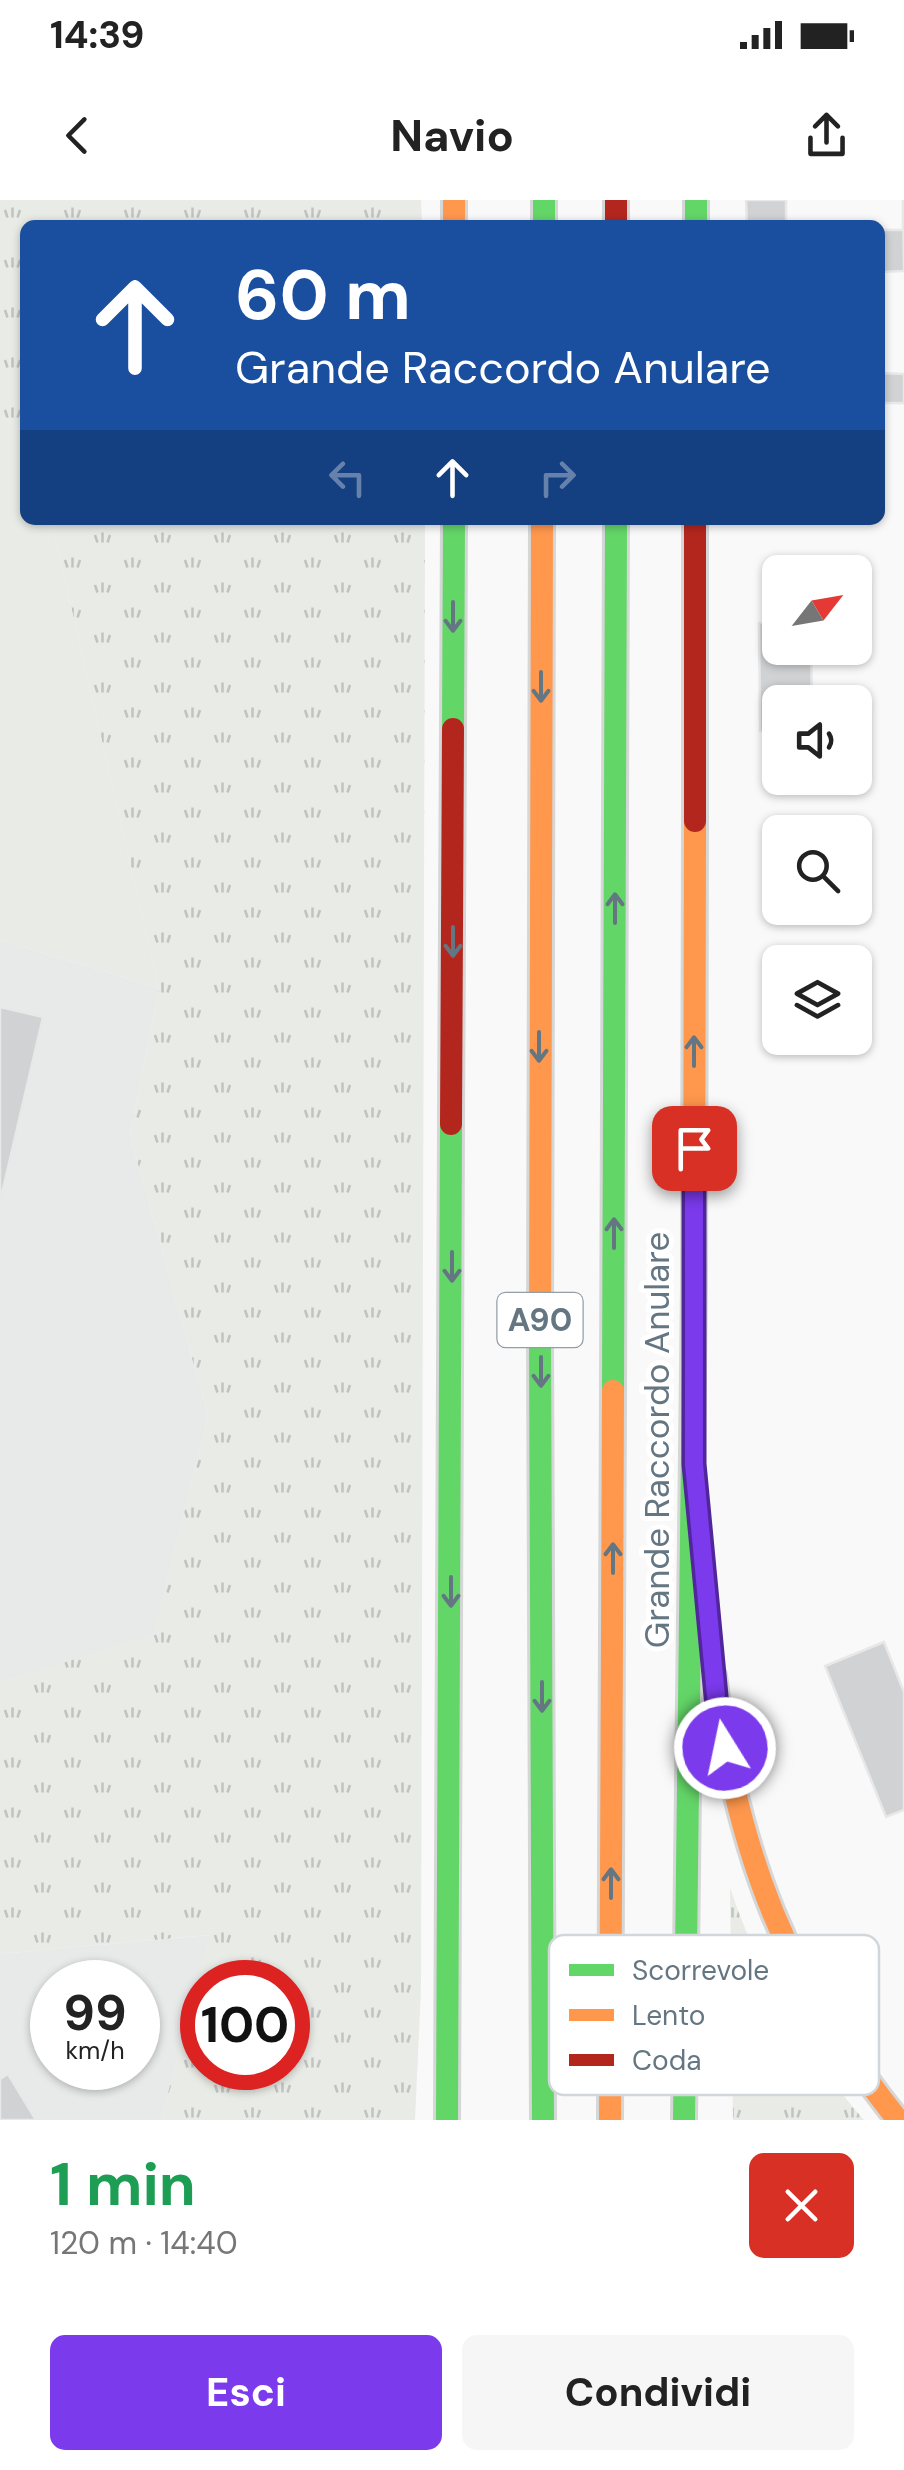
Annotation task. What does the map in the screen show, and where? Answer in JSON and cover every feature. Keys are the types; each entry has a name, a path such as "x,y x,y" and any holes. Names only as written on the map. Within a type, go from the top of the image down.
{"highway":[{"path":"447,2120 454,525"},
{"name":"A90","path":"542,525 539,1036 543,2120"},
{"name":"Grande Raccordo Anulare","path":"611,1935 616,525"},
{"name":"Grande Raccordo Anulare","path":"687,1935 694,1464 695,525"},
{"path":"694,1464 718,1717 758,1883 779,1935"},
{"path":"879,2094 898,2120"},
{"name":"Grande Raccordo Anulare","path":"610,2095 610,2120"},
{"name":"Grande Raccordo Anulare","path":"684,2095 684,2120"}],"shaded area":[{"path":"0,940 159,988 130,1135 208,1416 154,1635 0,1683"},
{"path":"210,1935 203,1960 180,1960 180,2048 161,2120 0,2120 0,1954"}],"green space":[{"path":"0,200 421,200 422,220 20,220 20,429 0,416"},
{"path":"0,416 20,429 20,525 52,525 159,988 0,940"},
{"path":"52,525 425,525 421,1989 415,2120 161,2120 180,2047 180,2090 310,2090 310,1960 203,1960 209,1935 0,1954 0,1683 154,1634 208,1416 130,1135 159,988"},
{"path":"730,1888 748,1935 731,1935"},
{"path":"733,2095 844,2095 864,2120 733,2120"}],"building":[{"path":"746,200 786,200 786,220 747,220"},
{"path":"903,200 904,271 885,272 885,230 903,230"},
{"path":"885,373 904,374 904,403 885,403"},
{"path":"762,623 762,665 811,665 812,685 762,685 760,731"},
{"path":"0,1007 43,1017 0,1202"},
{"path":"884,1642 904,1692 904,1810 886,1817 825,1666"},
{"path":"8,2074 36,2120 0,2120 0,2079"}],"traffic: fast":[{"path":"544,200 544,220"},
{"path":"696,200 696,220"},
{"path":"453,729 454,525"},
{"path":"613,1391 616,525"},
{"path":"447,2120 451,1124"},
{"path":"686,1935 694,1287"},
{"path":"540,1336 543,2120"},
{"path":"684,2095 684,2120"}],"traffic: slow":[{"path":"454,200 454,220"},
{"path":"540,1336 542,525"},
{"path":"694,1287 695,821"},
{"path":"611,1935 613,1391"},
{"path":"714,1676 737,1800 753,1857 783,1935"},
{"path":"610,2095 610,2120"},
{"path":"879,2095 898,2120"}],"traffic: jam":[{"path":"616,200 616,220"},
{"path":"695,525 695,821"},
{"path":"451,1124 453,729"}],"route":[{"path":"694,1148 694,1464 718,1717 725,1748"}]}
